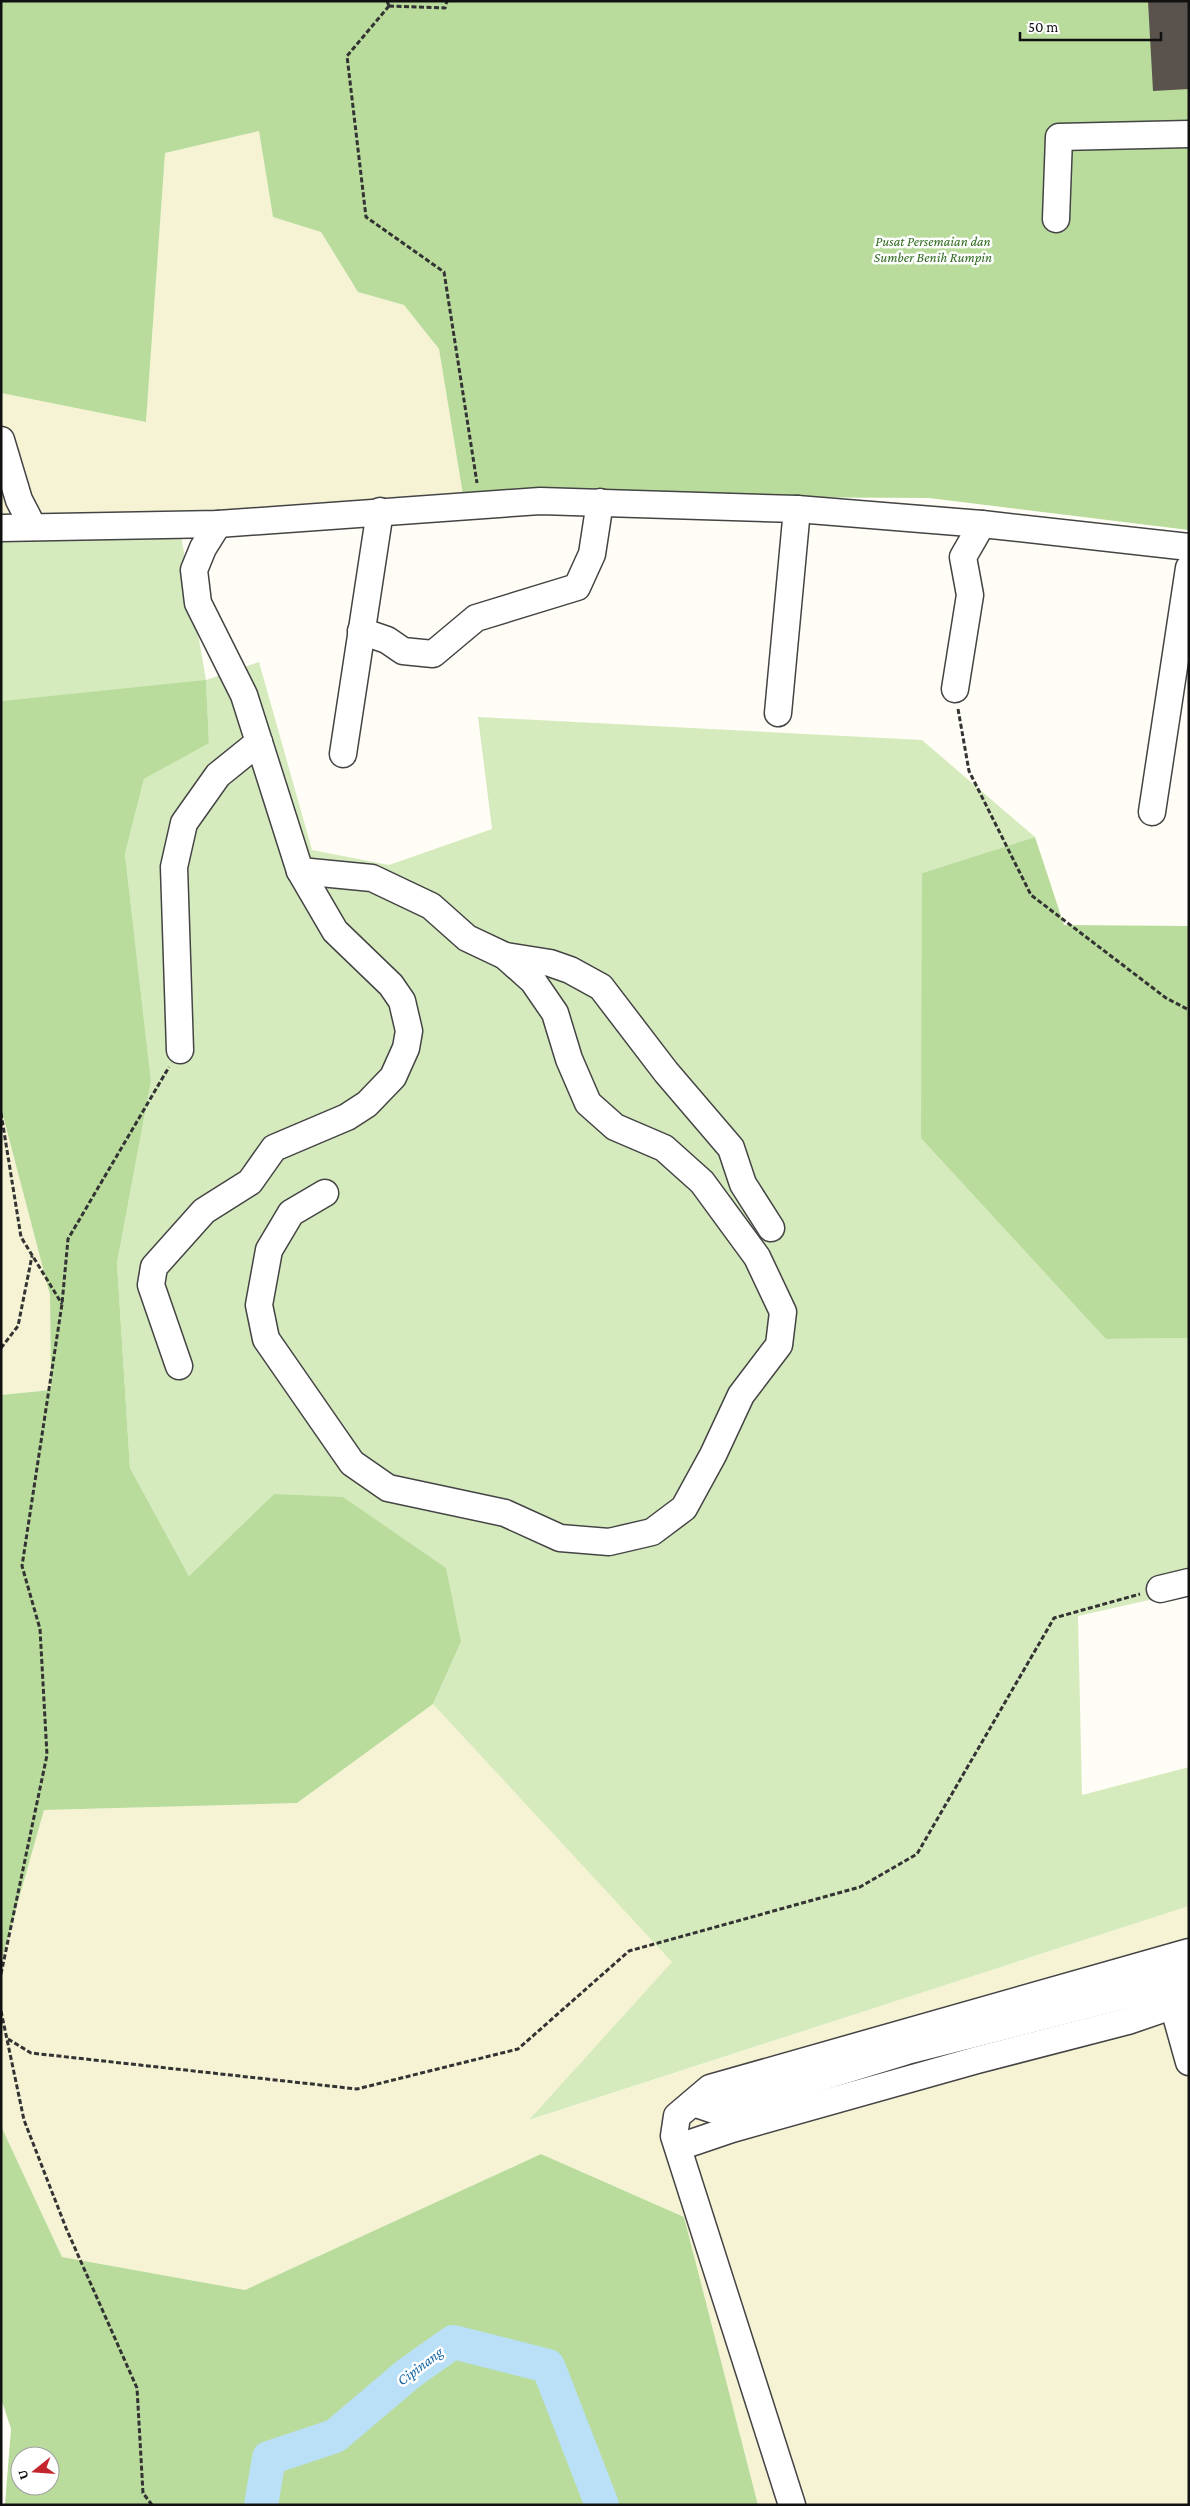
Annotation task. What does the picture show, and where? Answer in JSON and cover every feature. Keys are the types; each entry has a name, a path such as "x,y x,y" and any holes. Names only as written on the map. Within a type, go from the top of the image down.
{"street":[{"path":"1056,219 1059,137 1189,134"},
{"path":"1,440 19,500 33,527"},
{"path":"1,528 218,524 540,501 797,509 982,524 1189,547"},
{"path":"361,632 387,640 403,651 433,654 476,618 577,587 592,554 600,502"},
{"path":"778,713 797,509"},
{"path":"343,754 380,511"},
{"path":"179,1366 151,1285 154,1267 204,1212 250,1182 274,1148 347,1117 367,1104 393,1077 406,1048 409,1031 402,1002 391,985 335,931 300,871 244,695 198,603 194,570 203,548 218,524"},
{"path":"955,689 970,595 963,557 982,524"},
{"path":"1152,812 1189,568"},
{"path":"180,1050 174,867 184,823 218,776 259,742"},
{"path":"300,871 372,878 431,906 467,938 505,956 550,963 570,970 600,987 666,1072 731,1148 743,1184 771,1228"},
{"path":"325,1193 291,1213 269,1250 259,1305 266,1339 352,1463 388,1488 505,1513 560,1538 609,1542 652,1532 684,1508 713,1455 741,1395 779,1345 783,1312 757,1257 702,1182 664,1148 615,1127 588,1103 569,1059 555,1013 533,982 505,956"},
{"path":"1160,1589 1189,1582"},
{"path":"792,2505 674,2136 677,2116 710,2088 1189,1952"},
{"path":"693,2103 714,2110 907,2051 1131,1994 1189,1976"},
{"path":"679,2148 732,2130 977,2060 1128,2022 1181,2003 1189,2062"}],"path":[{"path":"388,1 389,6"},
{"path":"389,6 445,8 447,1"},
{"path":"389,6 347,56 366,217 444,272 481,504"},
{"path":"955,689 969,771 1031,895 1166,998 1189,1010"},
{"path":"1,1974 47,1755 40,1629 22,1566 62,1304 68,1239 180,1050"},
{"path":"1,1113 21,1237 62,1304"},
{"path":"1,1348 18,1326 32,1256"},
{"path":"8,2039 31,2053 357,2089 518,2049 629,1951 860,1887 917,1854 1054,1618 1160,1589"},
{"path":"1,2011 24,2120 66,2228 137,2388 143,2493 152,2505"}],"shaded area":[{"path":"259,131 273,217 321,232 358,292 404,305 439,349 463,495 1,536 1,393 146,422 165,153"},
{"path":"1,1108 50,1295 51,1390 1,1395"},
{"path":"433,1704 673,1962 530,2120 1189,1906 1189,2505 758,2505 684,2217 541,2154 245,2290 62,2257 1,2126 1,1962 44,1810 297,1803"}],"green space":[{"name":"Pusat Persemaian dan Sumber Benih Rumpin","path":"1,1 1189,1 1189,530 929,498 463,495 439,349 404,305 358,292 321,232 273,217 259,131 165,153 146,422 1,393"},
{"path":"178,518 206,680 259,662 312,850 389,865 492,829 478,717 922,740 1035,837 922,873 1106,1339 1189,1338 1189,1591 1078,1616 1082,1795 1189,1767 1189,1906 529,2120 672,1962 433,1704 461,1642 274,1494 189,1576 130,1468 117,1263 151,1081 125,854 144,779 209,742 206,681 1,701 1,536"},
{"path":"206,680 209,743 144,779 125,854 151,1081 117,1263 130,1468 189,1576 274,1494 343,1497 446,1568 461,1642 433,1704 297,1803 44,1810 1,1962 1,1395 51,1390 50,1295 1,1108 1,701"},
{"path":"1035,837 1064,925 1189,926 1189,1338 1106,1339 921,1138 922,873"},
{"path":"1,2126 62,2257 245,2290 541,2154 684,2217 758,2505 5,2505 11,2429 1,2398"}],"building":[{"path":"1148,1 1189,1 1189,89 1153,91"}],"waterway":[{"name":"Cipinang","path":"261,2505 269,2458 335,2436 408,2374 453,2342 548,2366 602,2505"}]}
